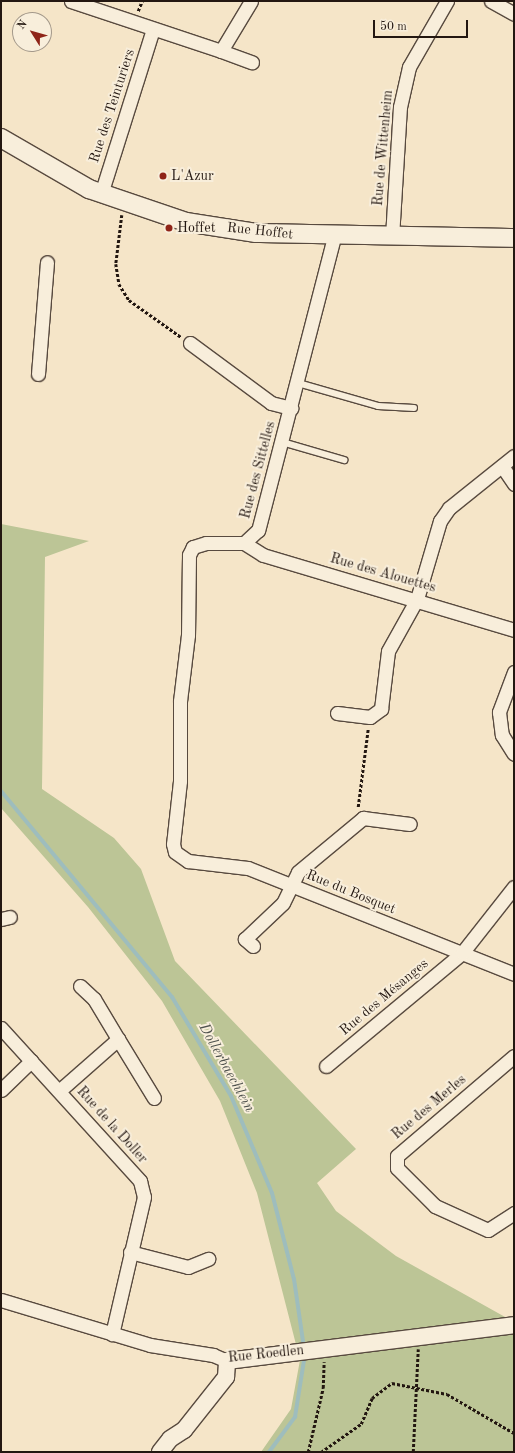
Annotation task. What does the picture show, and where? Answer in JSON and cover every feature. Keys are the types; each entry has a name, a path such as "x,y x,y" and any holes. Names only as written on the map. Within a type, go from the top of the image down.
{"main road":[{"name":"Rue Hoffet","path":"1,138 100,194 186,222 256,233 334,237 514,238"}],"street":[{"path":"71,1 252,62"},
{"path":"226,53 228,40 251,1"},
{"name":"Rue de Wittenheim","path":"392,237 400,107 409,67 447,1"},
{"path":"491,1 514,14"},
{"name":"Rue des Teinturiers","path":"100,194 153,29"},
{"name":"Rue des Sittelles","path":"244,543 258,530 298,383 334,237"},
{"path":"38,374 47,262"},
{"path":"190,343 271,403 291,408"},
{"path":"337,713 370,717 381,709 388,651 417,599 440,521 449,508 514,456"},
{"path":"502,466 514,484"},
{"name":"Rue du Bosquet","path":"244,543 206,543 193,548 188,555 188,636 180,701 180,781 173,832 175,852 188,861 248,868 514,974"},
{"name":"Rue des Alouettes","path":"244,543 263,555 417,599 514,630"},
{"path":"514,672 499,712 502,735 514,754"},
{"path":"253,946 245,939 283,903 298,872 360,820 410,824"},
{"name":"Rue des Mésanges","path":"326,1066 462,953 514,887"},
{"path":"80,986 94,999 154,1098"},
{"name":"Rue de la Doller","path":"1,1028 60,1090 140,1180 144,1197 112,1334"},
{"name":"Rue de la Doller","path":"60,1090 118,1039"},
{"name":"Rue des Merles","path":"514,1056 396,1156 397,1168 435,1206 488,1230 514,1213"},
{"path":"1,1090 32,1061"},
{"path":"130,1252 188,1267 208,1259"},
{"name":"Rue Roedlen","path":"1,1300 112,1334 227,1361 292,1351 514,1325"},
{"path":"160,1452 170,1439 184,1430 226,1377 227,1361"}],"lane":[{"path":"298,383 378,406 414,408"},
{"path":"282,442 344,460"}],"path":[{"path":"124,202 116,264 119,284 129,300 190,343"},
{"path":"360,820 358,806 370,717"},
{"path":"413,1452 419,1390 417,1337"},
{"path":"308,1452 323,1388 321,1348"},
{"path":"321,1452 361,1424 372,1398 392,1383 419,1390 446,1394 514,1433"}],"green space":[{"path":"1,524 89,541 45,557 42,789 114,838 141,869 175,961 356,1149 317,1183 336,1211 396,1256 514,1322 514,1452 261,1452 291,1409 300,1360 257,1193 220,1101 162,1001 88,907 1,808"}],"waterway":[{"name":"Dollerbaechlein","path":"1,791 172,997 231,1096 272,1193 294,1279 304,1348"},
{"name":"Dollerbaechlein","path":"269,1452 295,1417 305,1354"}],"place":[{"name":"L'Azur","path":"163,176"},
{"name":"Hoffet","path":"169,228"}]}
